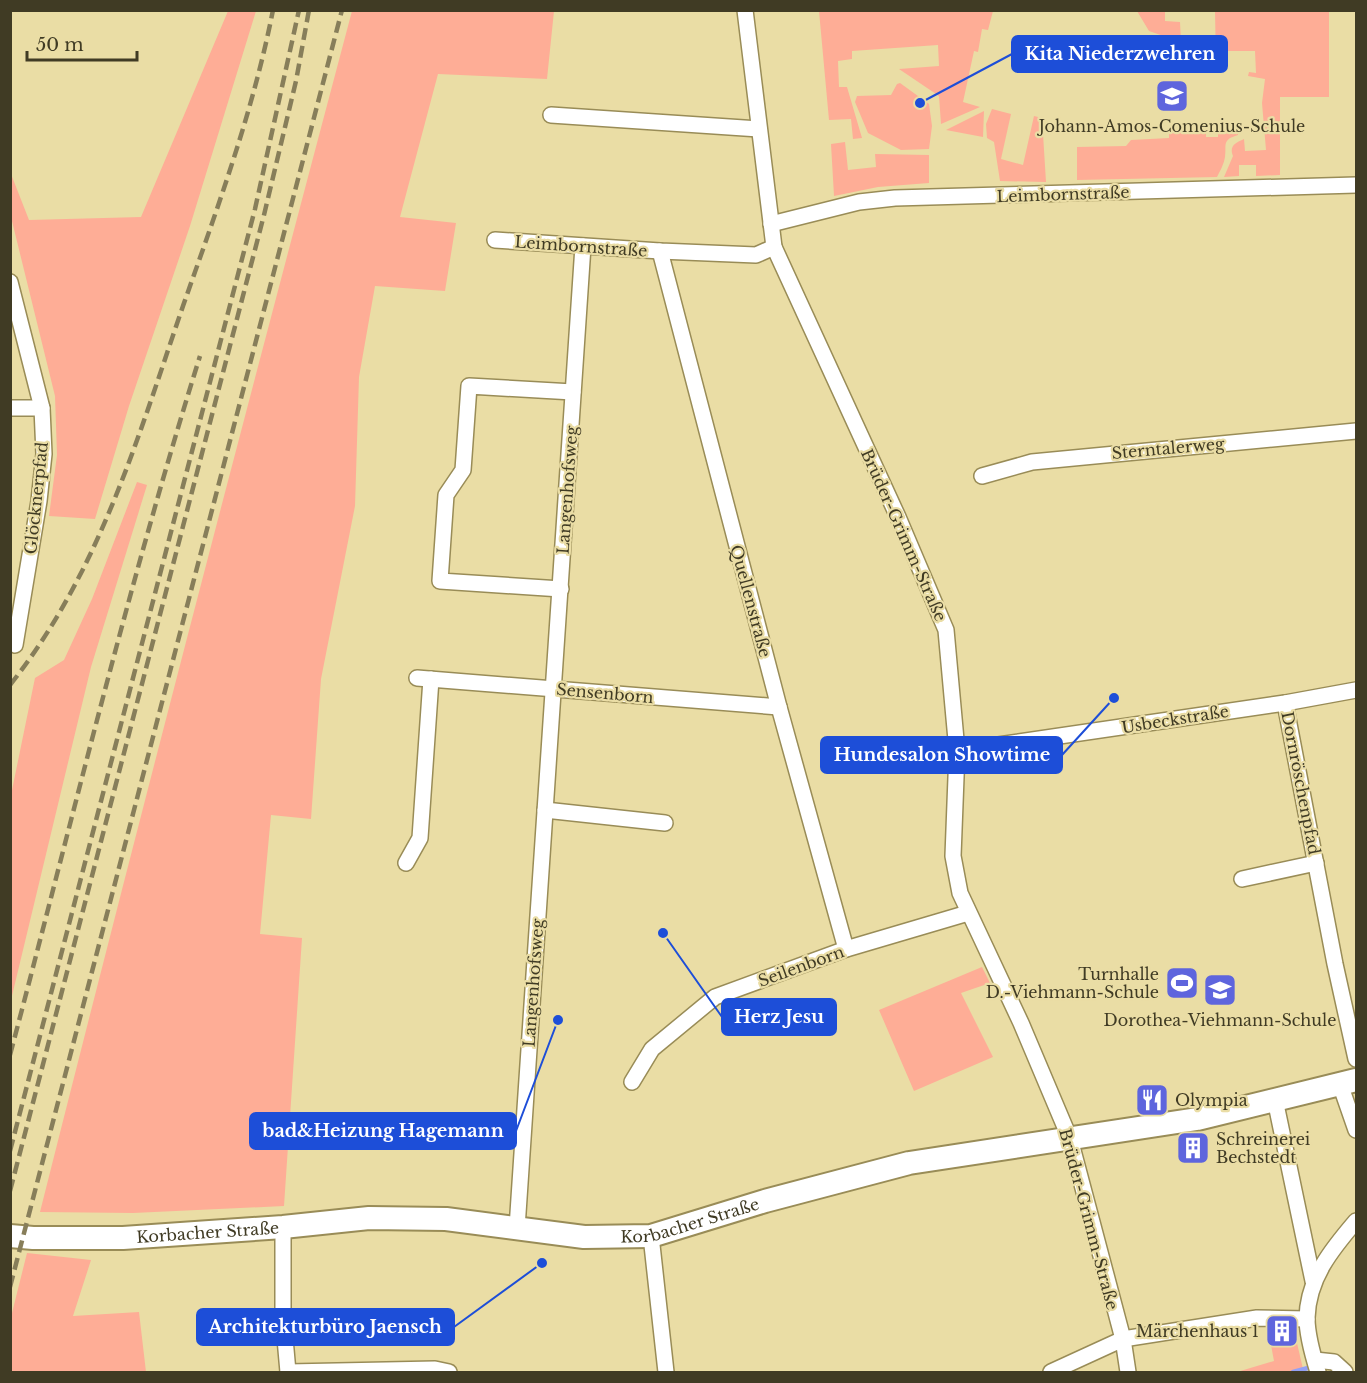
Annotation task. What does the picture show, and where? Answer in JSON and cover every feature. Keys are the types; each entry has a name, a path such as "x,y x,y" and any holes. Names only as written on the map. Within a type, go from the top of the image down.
{"street":[{"name":"Brüder-Grimm-Straße","path":"745,10 774,247 898,517 946,630 957,751 953,856 960,893 1021,1023 1070,1139 1123,1339 1128,1372"},
{"path":"551,115 759,129"},
{"name":"Leimbornstraße","path":"771,224 859,202 894,198 1356,185"},
{"name":"Leimbornstraße","path":"495,240 756,255 774,247"},
{"name":"Langenhofsweg","path":"517,1228 583,246"},
{"name":"Quellenstraße","path":"660,251 779,707 846,949"},
{"name":"Glöcknerpfad","path":"10,282 42,408 44,454 15,645"},
{"path":"561,589 440,581 446,495 464,470 469,386 573,392"},
{"path":"10,408 42,408"},
{"name":"Sterntalerweg","path":"982,476 1032,462 1356,430"},
{"name":"Sensenborn","path":"406,863 420,838 424,678 779,707"},
{"name":"Usbeckstraße","path":"957,751 1285,703 1356,690"},
{"name":"Dornröschenpfad","path":"1285,703 1335,964 1356,1059"},
{"path":"544,810 664,823"},
{"name":"Dornröschenpfad","path":"1242,879 1316,863"},
{"name":"Seilenborn","path":"632,1082 652,1049 715,998 846,949 968,913"},
{"path":"1348,1082 1356,1130"},
{"name":"Korbacher Straße","path":"10,1236 123,1238 283,1227 369,1218 446,1219 584,1237 651,1236 765,1201 909,1163 1197,1119 1348,1082"},
{"path":"1277,1109 1313,1281"},
{"path":"1345,1372 1334,1362 1316,1366 1307,1319 1313,1281 1329,1253 1356,1221"},
{"path":"283,1227 282,1317 288,1372 435,1369 449,1372"},
{"path":"651,1236 666,1372"},
{"path":"1051,1372 1123,1339 1257,1318 1307,1319"}],"shaded area":[{"path":"228,11 256,11 190,226 129,406 95,519 49,516 57,455 55,396 11,217 11,174 29,220 141,217"},
{"path":"352,11 554,11 547,79 438,74 400,217 456,223 445,291 375,286 359,377 355,506 321,679 311,819 271,815 260,934 302,938 284,1206 133,1213 40,1212 116,911"},
{"path":"819,11 993,11 988,30 982,29 978,52 974,51 963,102 980,107 941,124 939,96 899,69 939,66 938,45 852,51 852,59 838,61 839,87 847,87 862,138 853,139 851,119 829,120"},
{"path":"1137,11 1165,11 1165,21 1180,22 1181,42 1149,31"},
{"path":"1215,11 1329,11 1329,97 1280,97 1280,175 1256,176 1256,165 1239,165 1239,176 1224,177 1233,156 1232,147 1238,142 1244,139 1245,151 1266,150 1262,103 1265,79 1248,76 1249,72 1256,73 1255,51 1225,51 1221,65 1216,63"},
{"path":"900,83 929,104 932,126 929,149 901,150 868,133 855,102 857,96 891,95"},
{"path":"992,109 1011,114 1001,159 1023,165 1034,116 1042,118 1046,182 1000,181 994,142 987,138 986,124"},
{"path":"984,111 983,137 946,130"},
{"path":"1218,131 1238,131 1238,135 1227,141 1224,160 1217,177 1077,180 1077,147 1126,146 1131,140 1169,138 1169,133 1206,132 1206,137 1218,137"},
{"path":"845,142 848,170 876,167 875,154 929,155 929,183 878,187 834,196 831,144"},
{"path":"137,482 147,485 91,667 11,1000 11,795 35,678 64,660 92,599"},
{"path":"982,967 990,983 961,993 993,1057 914,1091 879,1010"},
{"path":"27,1253 91,1260 73,1316 139,1312 146,1372 11,1372 11,1317"},
{"path":"1297,1343 1303,1369 1293,1372 1237,1372 1274,1361 1271,1345"}],"waterway":[{"path":"1293,1372 1313,1369"}],"railway":[{"path":"10,685 41,642 68,597 113,504 149,406 245,123 273,10"},
{"path":"10,1151 255,209 299,10"},
{"path":"10,1191 264,215 296,81 309,10"},
{"path":"10,1287 342,10"},
{"path":"10,1055 101,704 200,356"}],"place":[{"name":"Johann-Amos-Comenius-Schule","path":"1172,96"},
{"name":"Kita Niederzwehren","path":"920,103"},
{"name":"Hundesalon Showtime","path":"1114,698"},
{"name":"Herz Jesu","path":"663,933"},
{"name":"Turnhalle D.-Viehmann-Schule","path":"1182,983"},
{"name":"Dorothea-Viehmann-Schule","path":"1220,990"},
{"name":"bad&Heizung Hagemann","path":"558,1020"},
{"name":"Olympia","path":"1152,1100"},
{"name":"Schreinerei Bechstedt","path":"1193,1148"},
{"name":"Architekturbüro Jaensch","path":"542,1263"},
{"name":"Märchenhaus 1","path":"1282,1331"}]}
